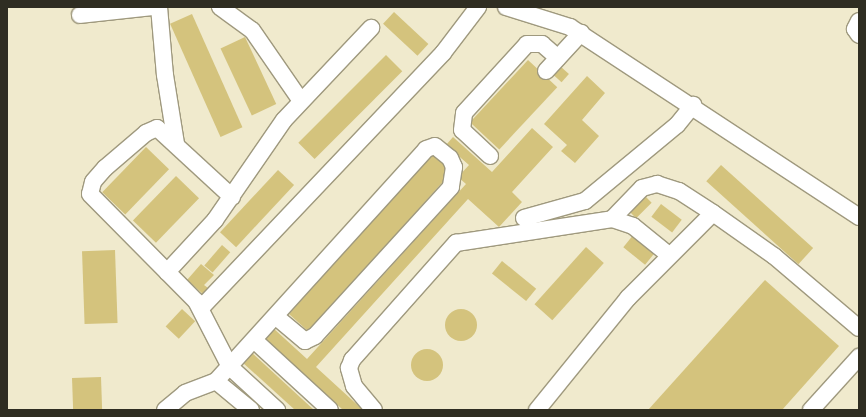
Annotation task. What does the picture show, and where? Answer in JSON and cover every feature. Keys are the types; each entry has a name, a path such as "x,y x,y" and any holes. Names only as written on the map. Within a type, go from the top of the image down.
{"lane":[{"path":"80,15 152,7"},
{"path":"159,7 165,81 176,144"},
{"path":"220,7 252,30 301,101"},
{"path":"201,308 443,53 478,7"},
{"path":"506,7 551,18 581,34 693,105 859,217"},
{"path":"859,21 855,29 859,35"},
{"path":"167,272 232,197 301,101 371,28"},
{"path":"546,72 581,34"},
{"path":"490,156 462,130 464,113 527,44 542,44 558,58"},
{"path":"524,218 585,201 676,124 693,105"},
{"path":"232,197 164,132 152,128 105,168 93,182 90,194 201,308 230,367 277,410"},
{"path":"165,410 185,393 216,381 230,367 426,149 435,146 450,158 454,167 451,186 315,336 305,341 276,317"},
{"path":"612,219 642,188 657,184 679,191 774,256 859,328"},
{"path":"537,410 628,298 669,255 713,213"},
{"path":"374,410 354,386 349,368 352,360 456,243 612,219 633,226 669,255"},
{"path":"254,340 330,410"},
{"path":"811,410 859,356"},
{"path":"216,381 251,410"}],"building":[{"path":"394,12 428,44 417,56 383,24"},
{"path":"192,14 242,127 221,137 170,24"},
{"path":"245,37 276,104 252,115 221,48"},
{"path":"386,55 402,71 315,159 298,143"},
{"path":"528,60 557,87 499,149 470,122"},
{"path":"560,66 569,74 562,82 553,74"},
{"path":"587,76 605,93 582,120 599,136 575,163 561,151 567,145 544,124"},
{"path":"532,128 553,147 512,192 522,202 499,227 468,199 316,367 363,410 343,410 264,338 273,328 307,359 466,184 458,177 469,165 446,145 453,137 492,172"},
{"path":"146,147 169,169 125,215 102,192"},
{"path":"434,153 445,162 448,176 309,332 289,314"},
{"path":"721,165 813,248 798,264 706,181"},
{"path":"278,170 294,185 236,247 220,232"},
{"path":"176,176 199,198 156,243 133,221"},
{"path":"646,197 652,203 636,218 630,213"},
{"path":"661,204 682,220 672,232 651,217"},
{"path":"634,234 656,252 645,265 623,247"},
{"path":"222,245 230,252 213,273 204,265"},
{"path":"586,247 604,263 552,320 534,304"},
{"path":"115,250 118,323 85,324 82,251"},
{"path":"502,261 536,289 526,301 492,273"},
{"path":"201,264 214,275 204,285 208,288 203,294 187,280"},
{"path":"765,280 839,346 782,410 648,410"},
{"path":"182,309 195,321 179,339 166,327"},
{"path":"461,309 470,312 474,316 477,325 474,334 470,338 461,341 452,338 448,334 445,325 448,316 452,312"},
{"path":"427,349 436,352 440,356 443,365 440,374 436,378 427,381 418,378 414,374 411,365 414,356 418,352"},
{"path":"251,352 314,410 295,410 242,362"},
{"path":"101,377 102,410 73,410 72,378"}]}
